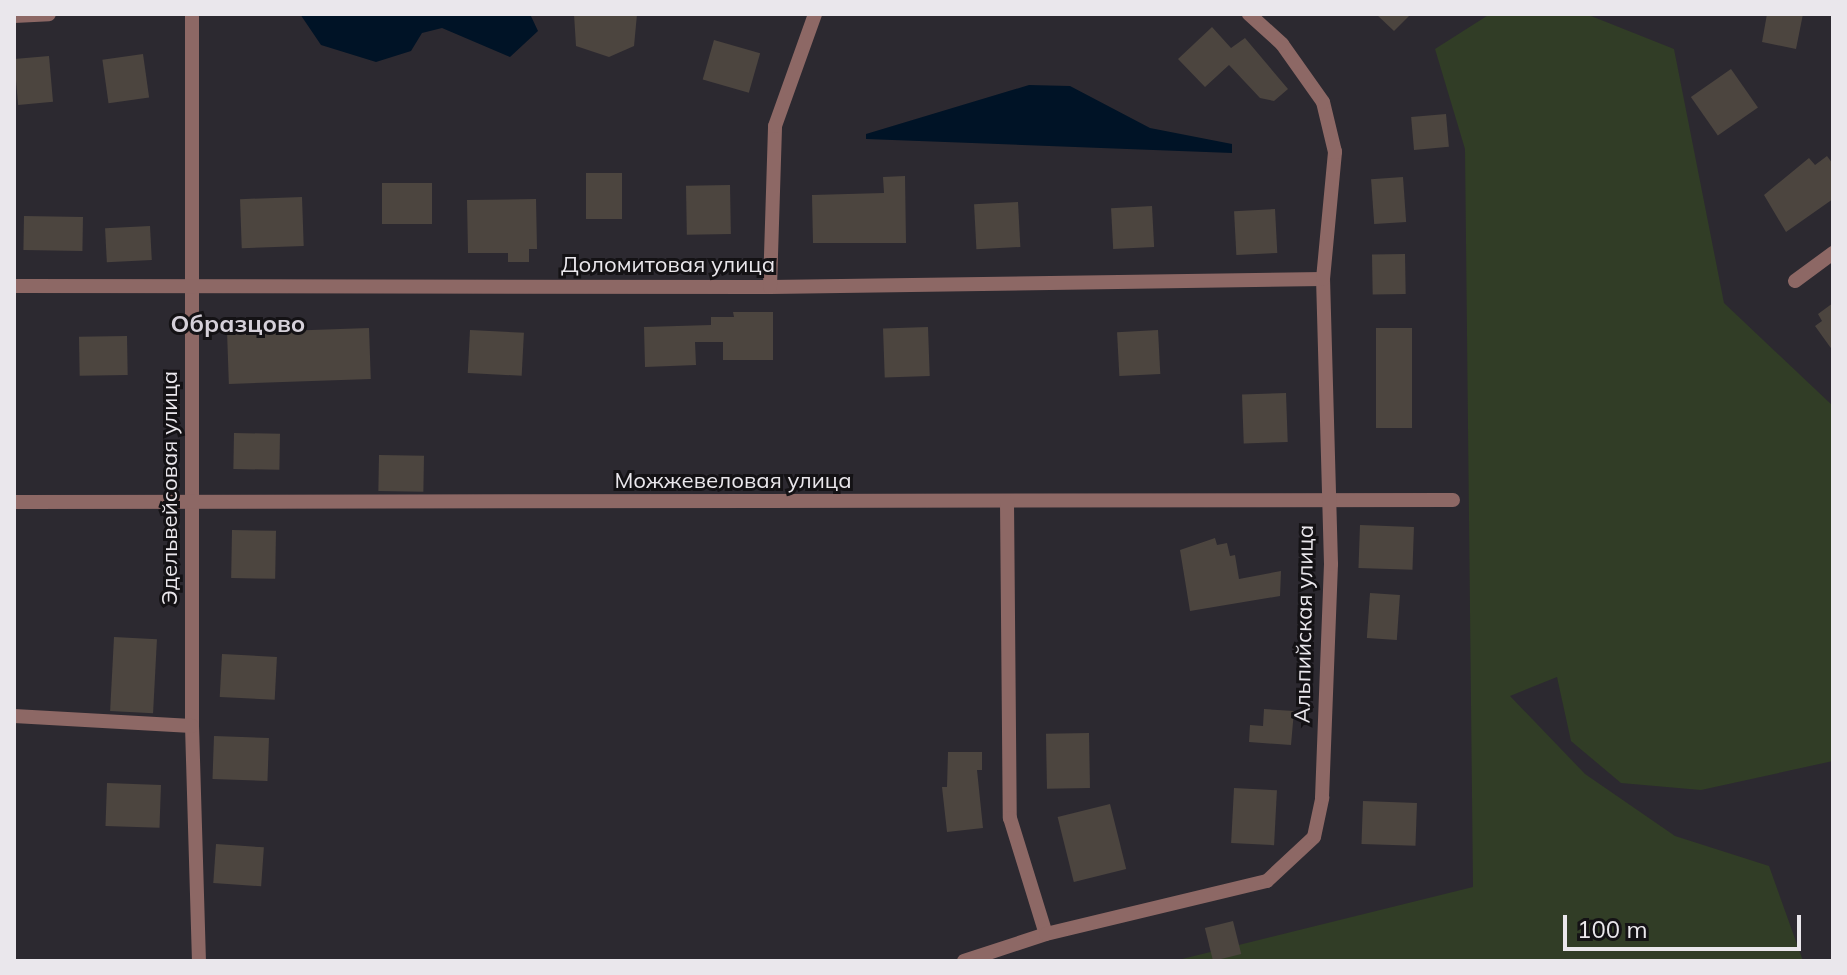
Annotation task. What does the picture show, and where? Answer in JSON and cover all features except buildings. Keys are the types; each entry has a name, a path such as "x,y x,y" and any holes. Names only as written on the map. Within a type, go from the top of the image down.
{"street":[{"path":"14,16 49,14"},
{"name":"Эдельвейсовая улица","path":"192,14 192,726 199,961"},
{"path":"770,287 775,126 815,14"},
{"name":"Альпийская улица","path":"964,961 1046,934 1267,881 1314,837 1324,751 1331,564 1326,499 1323,279 1335,152 1323,102 1282,44 1249,14"},
{"path":"1795,281 1833,253"},
{"name":"Доломитовая улица","path":"14,286 192,289 770,287 1323,279"},
{"name":"Можжевеловая улица","path":"14,502 1453,500"},
{"path":"1007,502 1010,818 1046,934"},
{"path":"14,716 192,726"}],"green space":[{"path":"1490,14 1586,14 1674,49 1724,303 1833,406 1833,761 1701,790 1621,783 1571,741 1557,677 1510,696 1585,774 1675,836 1769,866 1803,961 1174,961 1473,887 1465,149 1435,49"}],"water":[{"path":"300,14 530,14 538,31 510,57 442,28 422,33 411,51 376,62 321,45"},
{"path":"1029,85 1070,86 1150,128 1232,144 1232,153 866,139 866,134"}],"district":[{"name":"Образцово","path":"238,324"}]}
